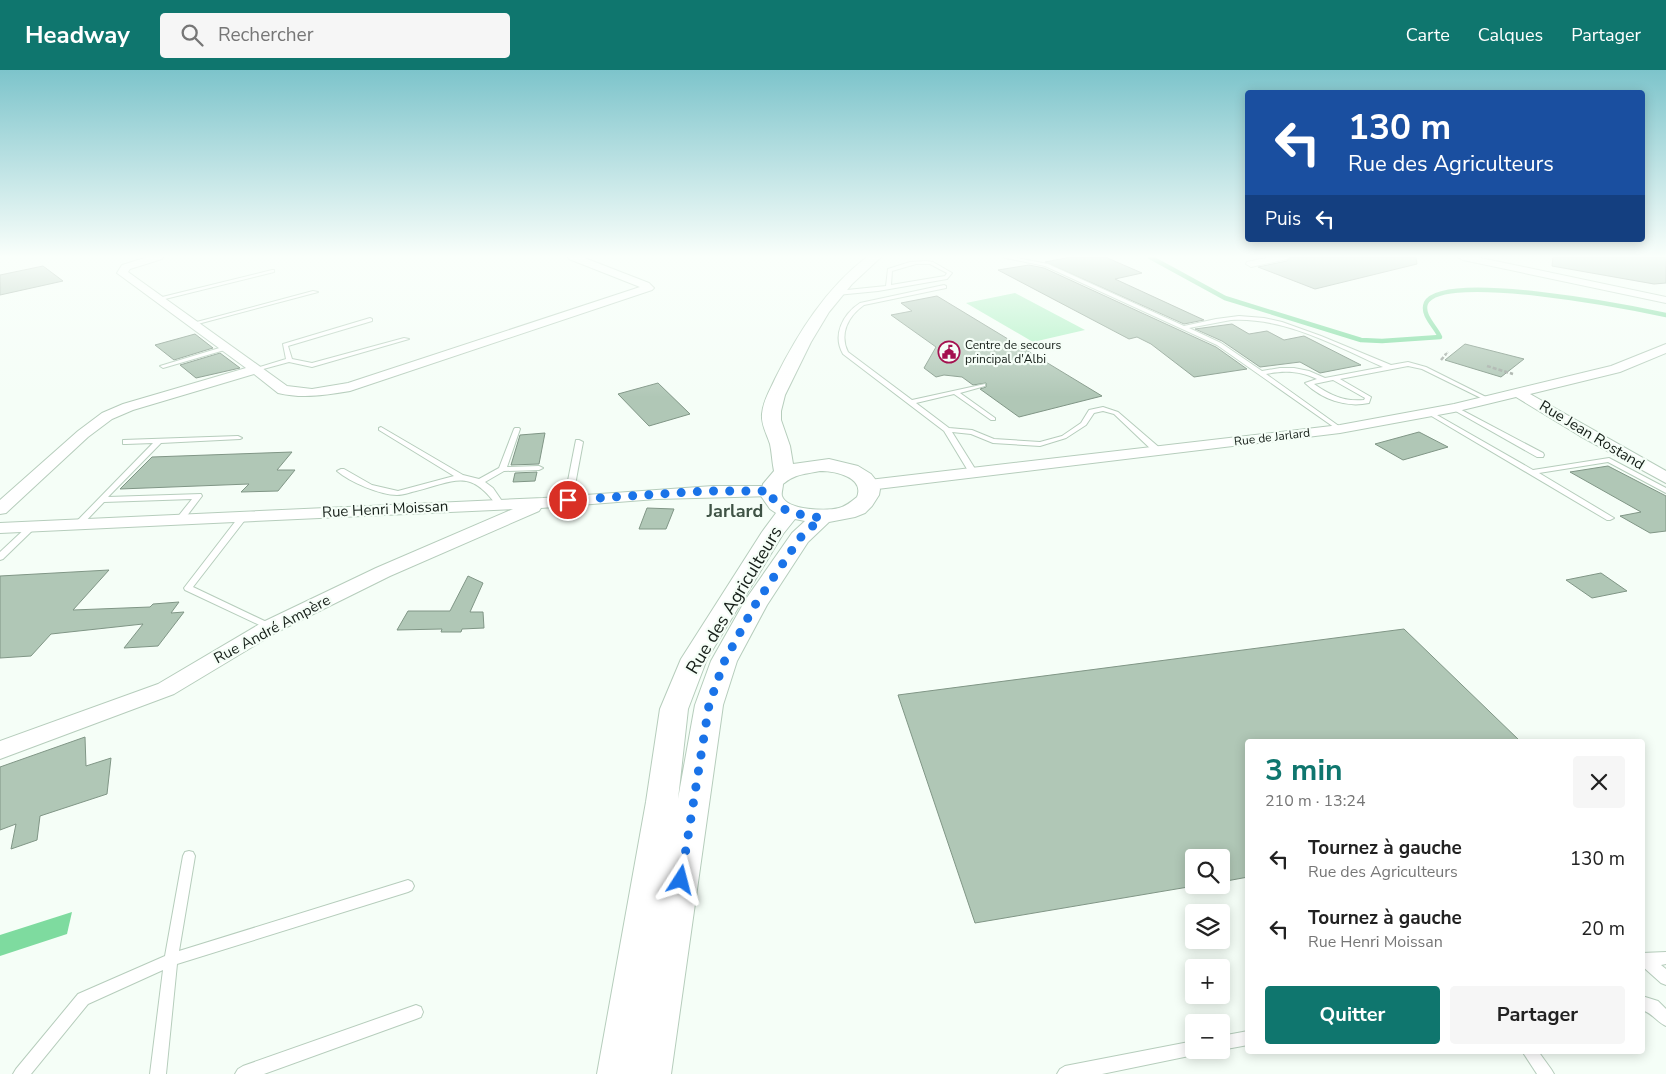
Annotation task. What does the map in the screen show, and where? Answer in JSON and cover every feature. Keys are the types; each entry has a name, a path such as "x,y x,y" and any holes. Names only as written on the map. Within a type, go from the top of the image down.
{"street":[{"path":"164,304 283,390 312,393 350,387 600,304"},
{"path":"818,465 785,472 771,418 774,401 802,343 829,304"},
{"name":"Rue de Jarlard","path":"869,485 1340,429 1430,413 1519,393 1615,369 1666,348"},
{"path":"0,509 83,434 107,416 128,407 256,369"},
{"name":"Rue Jean Rostand","path":"1519,393 1585,433 1666,478"},
{"path":"780,447 794,456 818,465 842,467 859,474 869,485"},
{"name":"Rue des Agriculteurs","path":"618,1074 662,802 674,709 694,659 779,524 780,501 774,481 785,472"},
{"name":"Rue des Agriculteurs","path":"780,501 821,518 838,516 854,511 865,503 870,494 869,485"},
{"name":"Rue Henri Moissan","path":"0,528 543,503 713,490 780,501"},
{"name":"Rue André Ampère","path":"0,750 166,689 270,628 383,572 543,503"},
{"name":"Rue des Agriculteurs","path":"650,1074 709,705 724,662 755,605 800,538 821,518"}],"lane":[{"path":"192,324 269,304"},
{"path":"863,304 854,308 850,314 840,337 841,348 845,353 947,430 973,472"},
{"path":"1135,304 1219,344 1340,429"},
{"path":"1186,327 1215,320 1249,318 1310,334 1389,367"},
{"path":"290,360 286,345 370,320"},
{"path":"256,369 290,360 312,365 406,338"},
{"path":"163,366 226,348"},
{"path":"1334,378 1368,397 1367,402 1352,404 1336,401 1308,383 1389,367 1408,364 1424,368 1486,399"},
{"path":"1261,373 1303,369 1324,380"},
{"path":"910,403 983,385"},
{"path":"955,392 993,420"},
{"path":"1454,408 1540,455"},
{"path":"947,430 972,432 993,441 1040,444 1064,437 1084,424 1091,411 1103,409 1116,413 1158,451"},
{"path":"1430,413 1610,518"},
{"path":"381,429 460,477 480,482 490,490 500,504"},
{"path":"502,469 517,430"},
{"path":"126,442 238,438"},
{"path":"78,524 159,441"},
{"path":"568,500 579,442"},
{"path":"1534,472 1609,460 1666,491"},
{"path":"480,482 502,469 538,468"},
{"path":"341,472 370,488 398,493 460,477"},
{"path":"101,500 198,496 180,519"},
{"path":"244,516 188,588 270,628"},
{"path":"0,557 33,526"},
{"path":"158,1074 171,960 189,856"},
{"path":"21,1074 83,999 171,960 408,886"},
{"path":"1645,959 1666,958"},
{"path":"1645,960 1666,978"},
{"path":"1645,1004 1653,1006 1666,1019"},
{"path":"243,1074 416,1012"},
{"path":"1230,1041 1245,1039"},
{"path":"1065,1074 1185,1050"},
{"path":"1531,1054 1546,1074"}],"path":[{"path":"1443,363 1440,359 1448,352"},
{"path":"1487,366 1513,374 1516,377"},
{"path":"1513,374 1517,371"}],"shaded area":[{"path":"967,304 1036,304 1085,330 1033,342"},
{"path":"72,912 67,934 0,956 0,935"}],"building":[{"path":"902,304 950,304 1102,396 1019,417 980,389 986,387 986,383 973,385 962,377 944,375 936,377 924,368 936,347 891,315 912,311"},
{"path":"1062,304 1122,304 1216,347 1247,369 1194,377 1151,344 1137,337 1129,339"},
{"path":"1139,304 1169,304 1204,320 1184,324"},
{"path":"1232,324 1249,334 1267,331 1284,340 1304,336 1361,365 1320,373 1300,362 1260,367 1222,341 1195,329"},
{"path":"195,334 213,348 174,360 155,345"},
{"path":"1465,344 1524,359 1501,377 1445,360"},
{"path":"220,353 240,368 196,378 180,365"},
{"path":"658,383 690,414 649,426 618,394"},
{"path":"1419,432 1448,447 1403,460 1375,444"},
{"path":"545,433 539,464 511,465 520,435"},
{"path":"292,452 277,470 295,470 278,491 241,492 249,484 120,489 152,457"},
{"path":"1608,466 1666,496 1666,531 1650,533 1620,516 1641,512 1570,472"},
{"path":"537,472 535,481 513,482 515,473"},
{"path":"647,508 674,509 666,529 639,529"},
{"path":"109,570 73,610 150,607 153,604 179,602 171,613 184,612 158,646 124,648 143,624 51,634 31,656 0,658 0,576"},
{"path":"1601,573 1627,591 1592,598 1566,580"},
{"path":"468,576 483,583 470,612 483,612 484,628 462,629 461,632 441,632 442,629 397,630 408,611 450,611"},
{"path":"1404,629 1518,739 1245,739 1245,878 1230,880 1230,849 1185,849 1185,888 975,923 898,695"},
{"path":"85,737 86,766 111,758 107,794 40,816 37,840 11,849 16,824 0,830 0,767"}],"waterway":[{"path":"1244,304 1361,340 1382,341 1440,337 1427,316 1426,304"},
{"path":"1606,304 1666,315"}],"place":[{"name":"Centre de secours principal d'Albi","path":"949,352"}],"district":[{"name":"Jarlard","path":"735,511"}],"route":[{"path":"568,500 720,490 770,491 772,499 789,512 821,518 800,538 755,605 724,662 709,705 681,880"}]}
